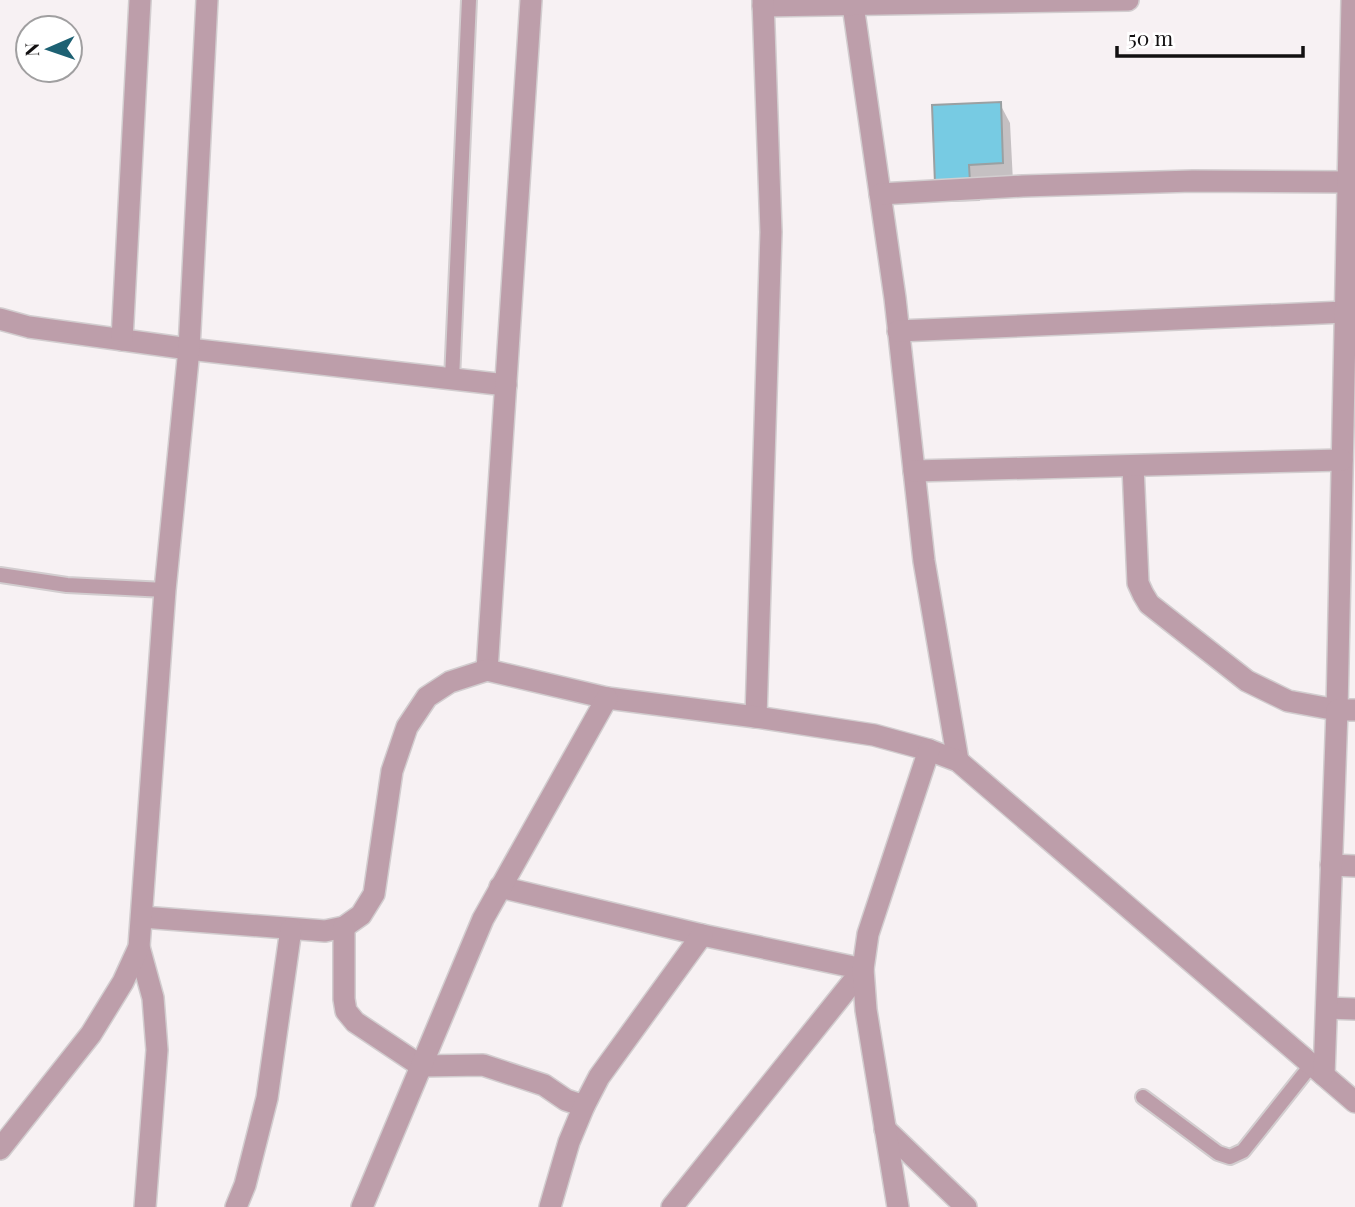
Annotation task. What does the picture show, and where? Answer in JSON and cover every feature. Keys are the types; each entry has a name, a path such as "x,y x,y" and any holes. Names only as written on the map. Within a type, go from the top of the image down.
{"street":[{"path":"122,340 140,0"},
{"path":"0,1149 91,1034 139,947 165,590 189,349 207,0"},
{"path":"487,670 531,0"},
{"path":"756,717 771,232 763,3 853,5 1128,0"},
{"path":"1318,1070 1326,1008 1331,866 1346,710 1342,460 1352,0"},
{"path":"853,5 898,331 924,561 958,761"},
{"path":"880,194 1193,181 1348,182"},
{"path":"898,331 1345,312"},
{"path":"0,319 29,327 189,349 506,385"},
{"path":"914,471 1342,460"},
{"path":"1133,466 1138,583 1150,604 1247,681 1288,701 1346,710"},
{"path":"142,918 325,931 344,927 361,915 374,894 392,771 407,727 427,697 450,682 487,670 607,698 874,735 958,761 1355,1102"},
{"path":"362,1207 483,919 607,698"},
{"path":"898,1207 866,1010 863,969 868,934 929,750"},
{"path":"1331,866 1355,866"},
{"path":"500,887 702,935 863,969"},
{"path":"344,927 344,999 346,1012 355,1022 421,1066 483,1065 544,1085 566,1100 584,1106"},
{"path":"236,1207 245,1185 267,1098 291,929"},
{"path":"550,1207 569,1142 599,1077 702,935"},
{"path":"139,947 153,998 157,1050 145,1207"},
{"path":"672,1207 863,969"},
{"path":"1326,1008 1355,1009"},
{"path":"885,1129 966,1207"}],"lane":[{"path":"452,379 469,0"},
{"path":"0,575 67,585 165,590"},
{"path":"1143,1097 1218,1153 1230,1157 1242,1151 1318,1070"}],"building":[{"path":"1001,102 1003,163 969,165 970,182 935,184 932,105"}]}
